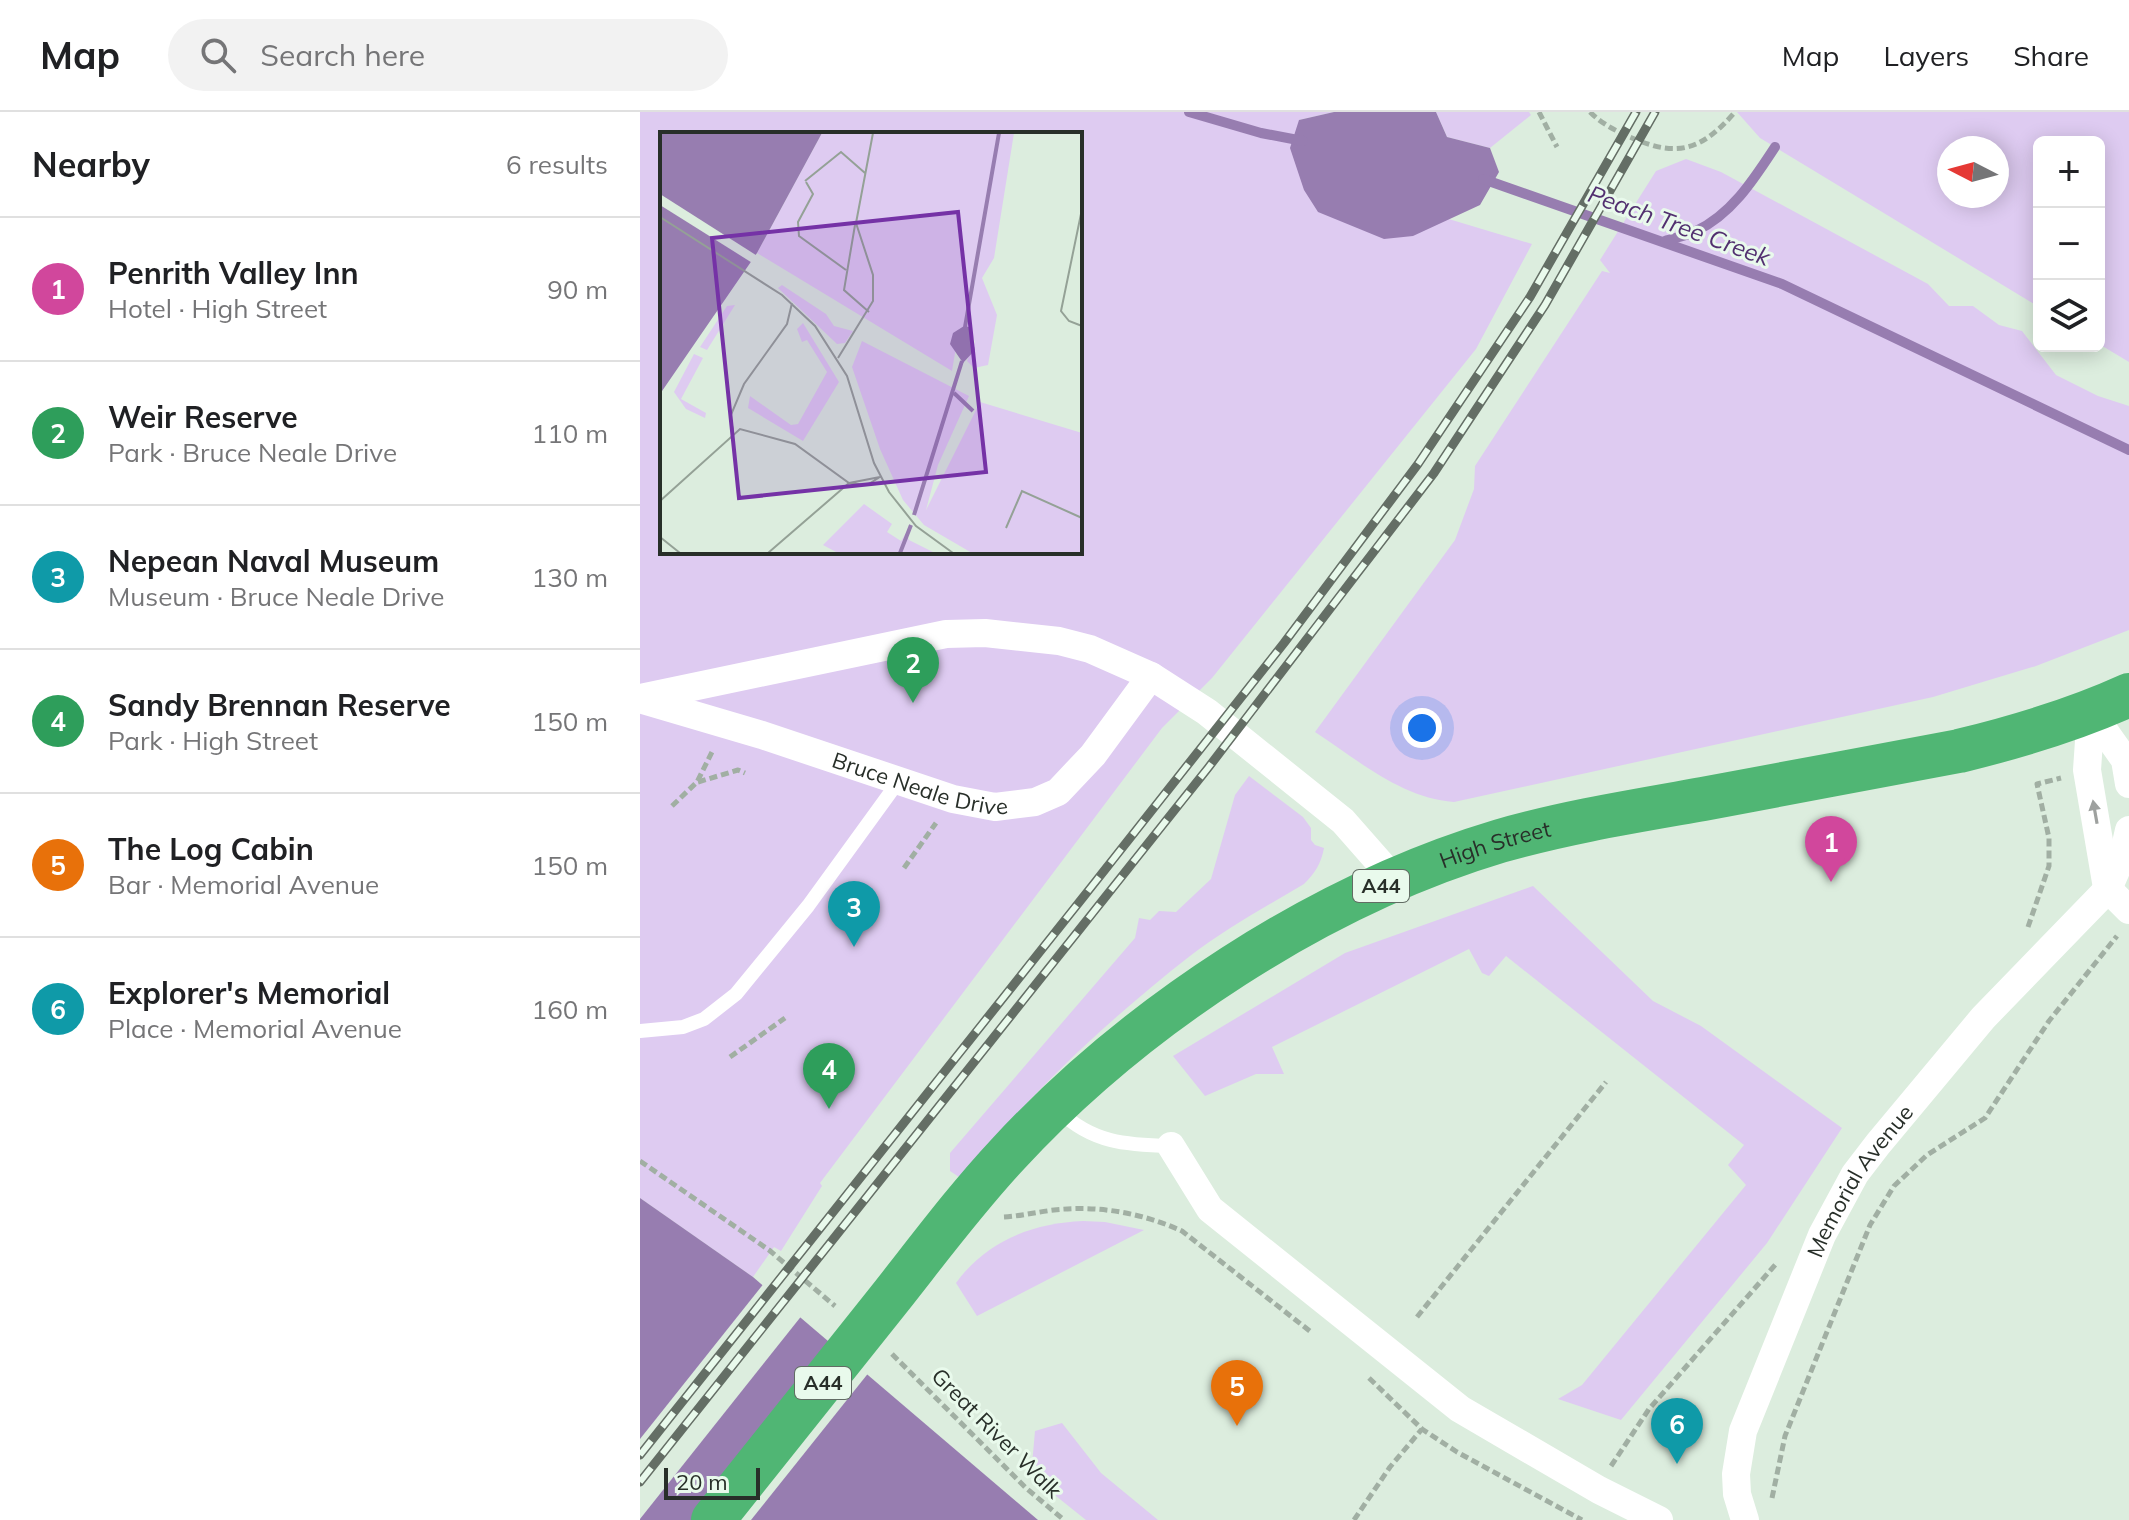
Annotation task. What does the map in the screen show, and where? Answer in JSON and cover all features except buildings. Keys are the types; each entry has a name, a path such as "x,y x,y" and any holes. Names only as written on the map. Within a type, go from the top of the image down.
{"highway":[{"name":"High Street","path":"713,1520 1005,1156 1055,1107 1132,1040 1200,989 1279,939 1394,879 1501,841 1578,822 1959,751 2006,740 2110,704"}],"street":[{"name":"Bruce Neale Drive","path":"640,699 895,642 946,634 985,633 1059,641 1090,649 1151,676 1207,712 1343,821 1394,879"},
{"name":"Bruce Neale Drive","path":"640,699 953,799 995,807 1035,802 1058,792 1093,755 1151,676"},
{"path":"2110,704 2129,784"},
{"path":"2110,704 2087,770 2108,889 2125,920"},
{"name":"Memorial Avenue","path":"1735,1518 1736,1474 1743,1431 1837,1203 1878,1144 1983,1018 2108,889 2124,852 2129,830"},
{"path":"1171,1146 1210,1209 1460,1409 1659,1520"}],"lane":[{"path":"640,1031 683,1027 704,1019 736,994 808,906 898,782"},
{"path":"1055,1107 1086,1133 1097,1137 1127,1145 1171,1146"}],"path":[{"path":"1539,112 1557,147"},
{"path":"1590,112 1614,130 1643,143 1657,149 1677,150 1716,133 1735,112"},
{"path":"672,806 697,782 722,723"},
{"path":"697,782 738,770 745,773"},
{"path":"904,868 953,799"},
{"path":"1772,1498 1785,1436 1870,1225 1894,1186 1927,1155 1985,1118 2049,1021 2125,920"},
{"path":"730,1057 785,1018"},
{"path":"1417,1317 1606,1082"},
{"path":"640,1161 769,1250"},
{"path":"1001,1217 1086,1209 1136,1214 1160,1221 1182,1231 1315,1335"},
{"name":"Great River Walk","path":"908,1368 1026,1488 1064,1520"},
{"path":"1359,1370 1422,1429 1457,1452 1582,1520"},
{"path":"1354,1520 1390,1467 1422,1429"}],"shaded area":[{"path":"640,112 1334,112 1299,120 1299,174 1532,244 1476,349 1212,678 1162,728 820,1183 822,1186 781,1251 774,1247 753,1277 640,1198"},
{"path":"1334,112 1436,112 1447,137 1490,148 1499,172 1480,205 1413,236 1384,239 1318,212 1304,190 1290,148 1299,120"},
{"path":"1436,112 1529,112 1531,115 1490,148 1447,137"},
{"path":"1737,112 2129,112 2129,362 2105,348 2105,136 2033,136 2033,303 1760,138"},
{"path":"1686,159 1721,172 1928,284 1949,306 1973,306 1999,325 2022,331 2033,345 2033,352 2038,352 2056,375 2098,396 2129,406 2129,630 2036,666 1933,697 1454,802 1416,793 1381,776 1315,732 1455,540 1474,489 1475,466 1602,271 1610,273 1600,260 1656,171"},
{"path":"1249,776 1303,817 1311,828 1311,840 1324,848 1314,872 1304,884 1217,937 1159,981 1098,1033 1040,1089 962,1179 950,1171 950,1153 1135,938 1139,918 1150,920 1159,911 1176,912 1211,879 1235,795"},
{"path":"1533,886 1653,1001 1701,1026 1842,1128 1767,1243 1621,1420 1558,1399 1582,1385 1746,1185 1728,1165 1744,1145 1506,956 1489,976 1482,973 1469,949 1272,1047 1284,1074 1256,1074 1205,1096 1173,1056 1345,953"},
{"path":"640,1198 753,1277 1038,1520 640,1520"},
{"path":"1083,1221 1144,1230 977,1316 956,1283 981,1256 996,1245 1029,1230"},
{"path":"1062,1423 1101,1473 1158,1520 1086,1520 1031,1476 1035,1431"}],"pier":[{"path":"765,1282 803,1314 640,1519 640,1439"},
{"path":"834,1341 870,1371 751,1520 692,1520"}],"waterway":[{"name":"Peach Tree Creek","path":"1189,112 1261,133 1303,141"},
{"path":"1665,241 1696,231 1721,215 1741,195 1775,147"},
{"name":"Peach Tree Creek","path":"1483,179 1782,284 2129,450"}],"railway":[{"path":"640,1455 1284,643 1418,464 1530,297 1636,112"},
{"path":"640,1482 1208,768 1434,473 1545,305 1655,112"}],"place":[{"name":"Weir Reserve","path":"913,703"},
{"name":"Penrith Valley Inn","path":"1831,882"},
{"name":"Nepean Naval Museum","path":"854,947"},
{"name":"Sandy Brennan Reserve","path":"829,1109"},
{"name":"The Log Cabin","path":"1237,1426"},
{"name":"Explorer's Memorial","path":"1677,1464"}]}
